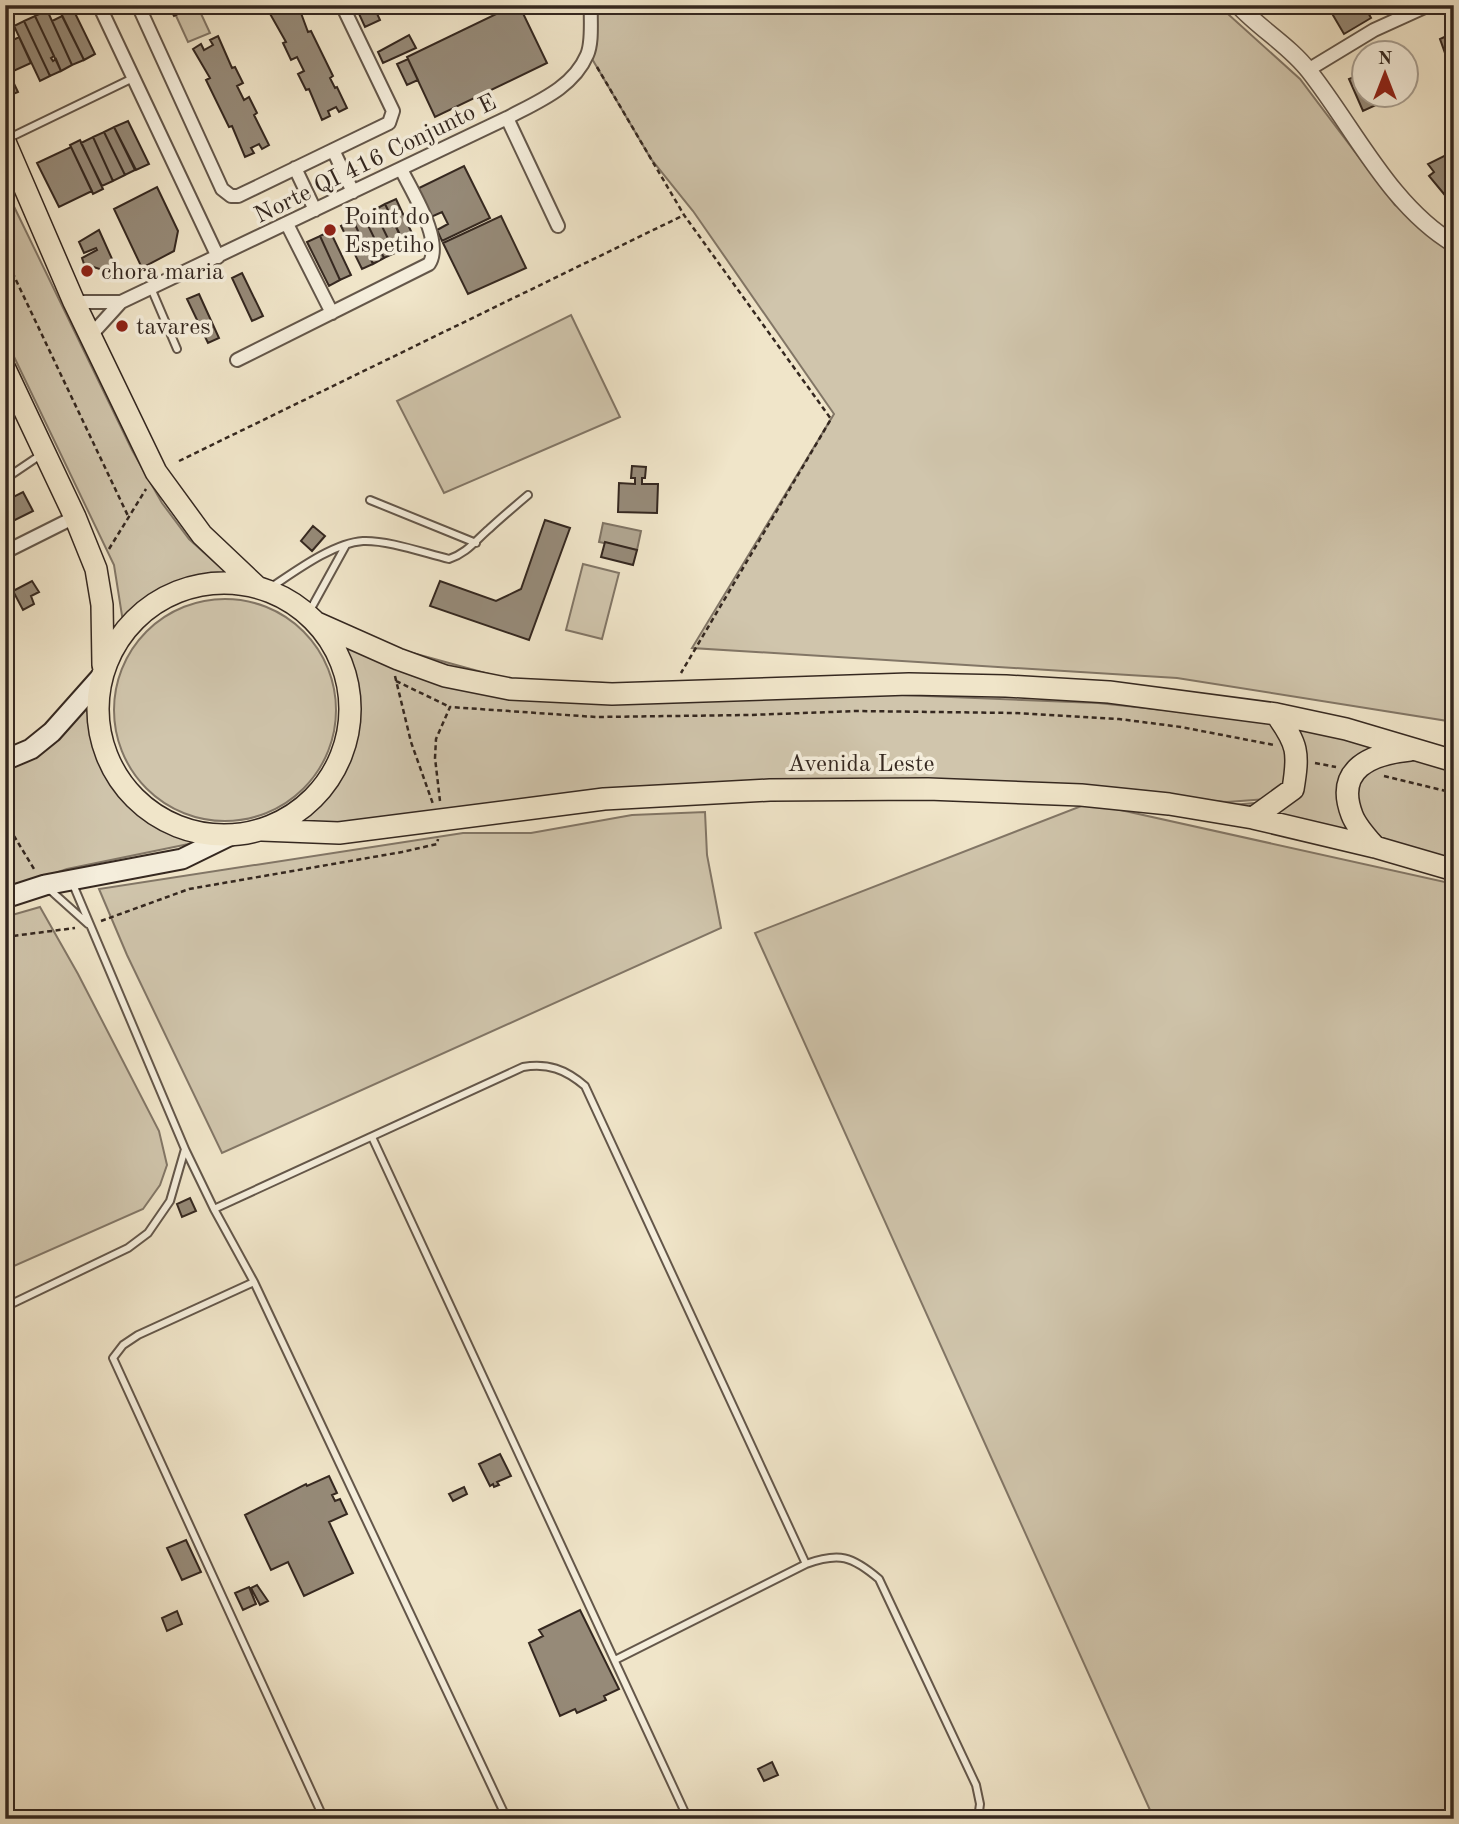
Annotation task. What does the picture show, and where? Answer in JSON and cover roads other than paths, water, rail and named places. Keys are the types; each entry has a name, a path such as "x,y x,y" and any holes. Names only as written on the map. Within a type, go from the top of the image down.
{"main road":[{"path":"5,141 74,302 156,472 202,535 262,588 288,600 312,618 398,659 445,676 510,689 612,695 909,684 1108,692 1276,714 1346,730 1454,761"},
{"path":"6,373 75,517 96,569 102,605 102,672 96,717 104,755 124,789 153,815 190,832 229,836"},
{"path":"5,760 30,749 52,732 102,672 121,633 148,607 182,590 206,585 219,583 262,588"},
{"path":"5,898 40,878 71,880 182,859 229,836 262,830 296,814 322,790 341,759 351,724 349,687 338,653 312,618"},
{"path":"1253,818 1293,789 1298,759 1291,734 1276,714"},
{"path":"1375,847 1352,817 1348,794 1354,771 1367,760 1388,752 1415,749"},
{"name":"Avenida Leste","path":"262,830 338,833 604,799 783,789 928,789 1081,795 1170,804 1253,818 1375,847 1454,870"}],"street":[{"path":"99,5 218,257"},
{"path":"138,5 222,189 231,196 238,196 389,123 393,111 342,5"},
{"name":"Norte QI 416 Conjunto E","path":"91,335 121,302 507,118 560,89 575,75 588,52 591,5"},
{"path":"1238,5 1308,70 1354,138 1405,202 1444,239 1454,244"},
{"path":"1308,70 1374,30 1429,5"},
{"path":"507,118 558,226"},
{"path":"332,150 353,192"},
{"path":"295,169 315,210"},
{"path":"237,360 429,264 434,256 432,236 401,169"},
{"path":"287,224 332,313"},
{"name":"Norte QI 416 Conjunto E","path":"74,302 121,302"},
{"path":"5,552 75,517"}],"lane":[{"path":"5,141 134,78"},
{"path":"151,288 177,349"},
{"path":"5,479 44,453"},
{"path":"262,588 314,559 346,545 363,541 449,559 459,556 528,495"},
{"path":"370,500 476,543"},
{"path":"312,618 346,545"},
{"path":"40,878 89,925"},
{"path":"71,880 185,1149 254,1282 507,1819"},
{"path":"214,1209 523,1067 557,1067 572,1075 584,1086 806,1564"},
{"path":"372,1136 688,1819"},
{"path":"5,1307 128,1248 148,1233 170,1201 185,1149"},
{"path":"254,1282 138,1335 122,1345 113,1358 324,1819"},
{"path":"615,1660 806,1564 828,1556 865,1566 880,1579 976,1784 980,1804 978,1819"}],"place":[{"name":"Point do Espetiho","path":"330,230"},
{"name":"chora maria","path":"87,271"},
{"name":"tavares","path":"122,326"}]}
